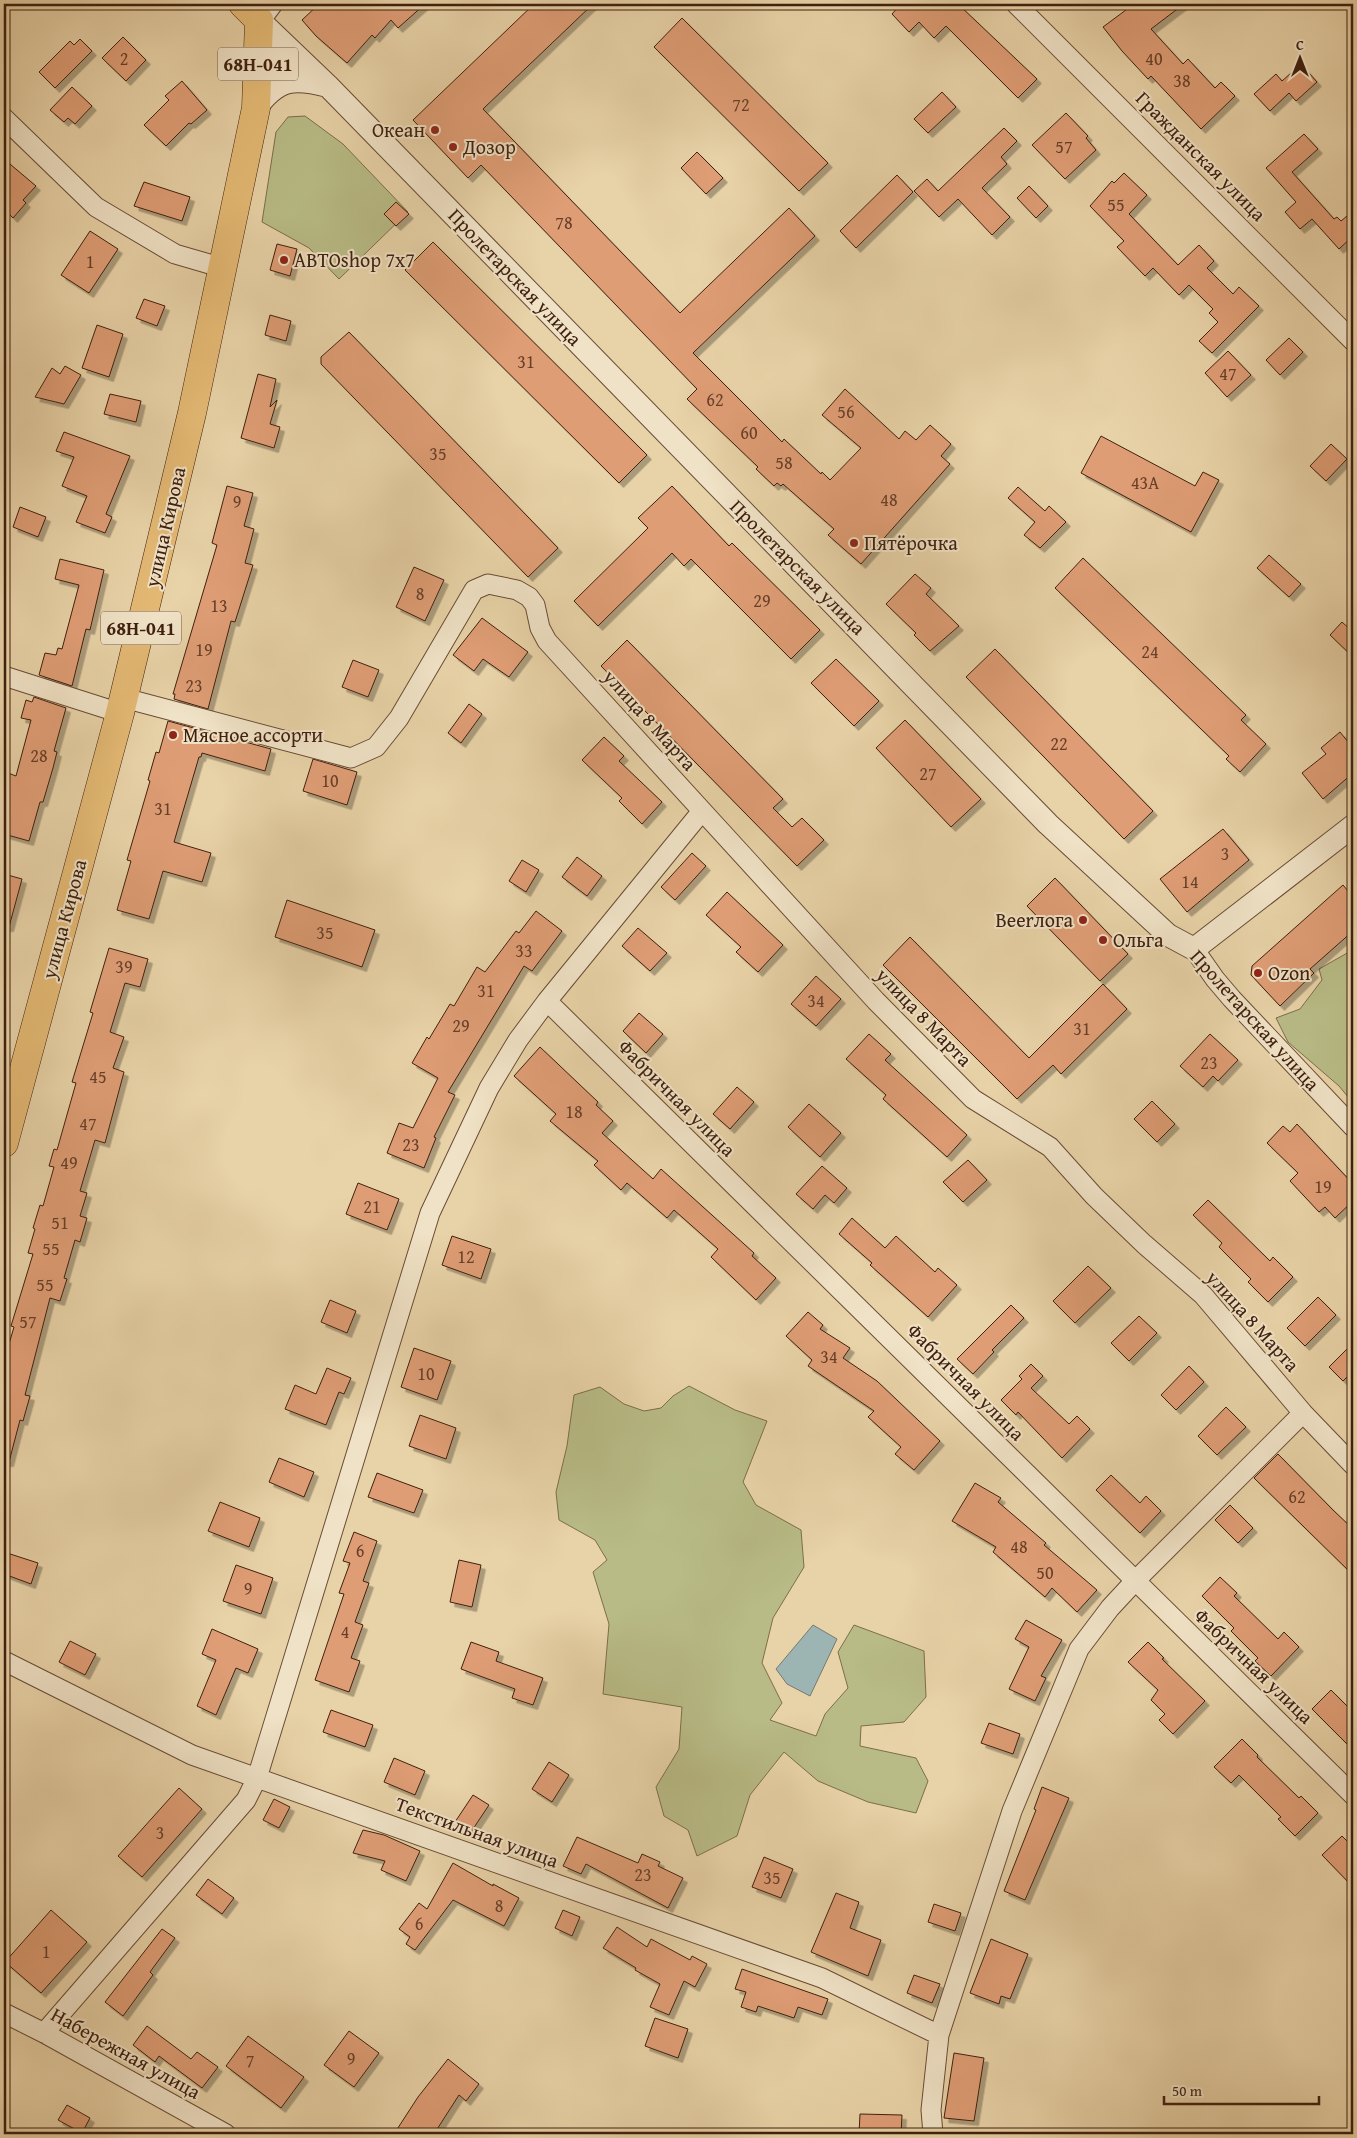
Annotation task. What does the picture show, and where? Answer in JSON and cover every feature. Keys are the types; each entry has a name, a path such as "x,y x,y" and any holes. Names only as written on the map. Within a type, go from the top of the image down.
{"main road":[{"name":"улица Кирова","path":"4,1143 122,706 192,413 224,268 256,108 258,9"}],"street":[{"name":"Гражданская улица","path":"1016,4 1353,341"},
{"name":"Пролетарская улица","path":"258,9 328,86 1048,824 1168,935 1194,949 1232,999 1353,1127"},
{"path":"256,108 266,94 278,85 293,80 308,80 328,86"},
{"path":"4,118 96,207 175,254 224,268"},
{"name":"улица 8 Марта","path":"122,706 352,758 376,747 398,718 474,590 488,584 517,590 530,597 535,605 540,628 547,641 876,1001 973,1099 1050,1146 1094,1196 1122,1224 1203,1294 1303,1412 1353,1465"},
{"path":"4,676 122,706"},
{"path":"44,2033 246,1800 257,1778 430,1213 488,1088 518,1040 547,1001 702,811"},
{"path":"1194,949 1353,826"},
{"name":"Фабричная улица","path":"547,1001 1353,1795"},
{"path":"933,2134 931,2110 939,2035 1012,1811 1079,1649 1110,1608 1135,1581 1303,1412"},
{"name":"Текстильная улица","path":"4,1661 192,1755 822,1978 939,2035"},
{"name":"Набережная улица","path":"4,2012 226,2134"}],"green space":[{"path":"305,116 343,144 408,212 339,279 309,248 262,222 276,132 288,117"},
{"path":"1349,952 1353,955 1353,1103 1339,1086 1288,1042 1276,1018 1300,1009 1322,980 1319,969"},
{"path":"689,1386 735,1410 767,1421 743,1482 756,1505 801,1530 804,1567 773,1618 762,1663 782,1703 770,1720 816,1736 825,1714 848,1688 838,1652 854,1625 924,1651 926,1697 904,1722 861,1726 860,1746 916,1758 928,1781 916,1813 868,1802 818,1781 784,1752 750,1795 737,1836 697,1856 688,1830 664,1816 656,1787 679,1749 682,1707 603,1694 609,1624 593,1572 607,1560 595,1540 559,1520 556,1492 567,1446 574,1395 600,1387 624,1404 644,1411 661,1408 673,1396"}],"water":[{"path":"813,1625 837,1639 810,1696 787,1684 776,1669"}],"building":[{"path":"319,4 425,4 398,28 391,20 375,38 372,35 347,63 316,36 302,20"},
{"path":"534,4 593,4 483,109 680,313 789,208 815,236 693,353 782,442 784,439 821,474 822,472 830,480 861,448 822,415 845,389 899,439 905,431 916,440 930,425 951,444 941,456 950,464 861,564 828,535 834,529 783,484 781,486 777,483 774,486 756,469 758,467 687,399 697,389 481,165 468,178 413,120"},
{"path":"901,4 958,4 1037,79 1018,98 946,26 934,38 919,22 909,32 892,14"},
{"path":"1134,4 1184,4 1151,29 1183,64 1188,59 1215,88 1221,82 1235,96 1201,129 1151,76 1148,79 1103,27"},
{"path":"682,18 828,163 799,191 654,47"},
{"path":"123,37 146,60 126,81 102,58"},
{"path":"80,39 92,51 55,88 39,72 70,41 74,45"},
{"path":"1301,64 1317,82 1296,101 1289,93 1270,111 1254,94 1276,74 1282,81"},
{"path":"182,81 207,110 191,124 189,123 166,146 144,125 169,100 165,96"},
{"path":"72,87 92,106 75,124 68,118 64,122 50,110"},
{"path":"942,92 956,107 928,133 914,119"},
{"path":"1066,113 1088,136 1086,138 1096,150 1065,179 1032,145"},
{"path":"1004,128 1017,141 1001,157 1007,164 982,188 1010,217 992,235 958,199 939,217 914,191 927,179 938,191"},
{"path":"1304,134 1318,149 1292,172 1334,219 1337,217 1341,221 1353,211 1353,236 1339,249 1312,219 1300,229 1285,212 1296,202 1266,168"},
{"path":"697,152 723,178 706,194 681,168"},
{"path":"4,159 36,186 23,200 26,203 13,218 4,209"},
{"path":"1124,173 1147,195 1129,214 1178,265 1199,245 1214,261 1207,268 1233,294 1239,287 1259,306 1212,353 1199,341 1218,322 1209,313 1213,309 1189,285 1179,295 1153,268 1145,276 1117,247 1124,241 1090,206 1112,181 1114,183"},
{"path":"897,175 913,192 856,248 840,231"},
{"path":"144,182 190,197 182,221 134,206"},
{"path":"1029,186 1048,206 1036,218 1017,198"},
{"path":"396,202 409,214 396,226 384,214"},
{"path":"90,231 118,249 89,293 61,275"},
{"path":"433,242 647,455 619,483 405,270"},
{"name":"АВТОshop 7x7","path":"277,244 297,249 290,276 270,270"},
{"path":"144,299 165,306 157,326 136,318"},
{"path":"270,315 291,321 286,341 265,335"},
{"path":"97,325 123,334 109,377 82,368"},
{"path":"349,332 558,548 528,577 321,364 321,357"},
{"path":"1289,338 1303,352 1280,375 1266,360"},
{"path":"1228,351 1251,375 1227,397 1205,373"},
{"path":"65,366 81,375 64,404 35,397 52,368 60,374"},
{"path":"258,374 276,379 270,407 277,400 270,424 280,427 274,448 241,438"},
{"path":"110,394 141,401 136,422 104,414"},
{"path":"64,432 130,456 106,514 112,517 105,533 76,522 87,496 62,486 74,457 56,451"},
{"path":"1101,436 1195,486 1203,472 1219,480 1191,532 1081,473"},
{"path":"1331,444 1347,459 1326,481 1310,466"},
{"path":"227,486 253,493 244,526 254,529 245,563 253,565 235,622 231,621 208,709 174,699 175,694 173,694 217,545 212,543"},
{"path":"672,486 729,546 732,543 820,630 791,659 691,559 684,566 672,553 598,626 574,601 648,528 638,518"},
{"path":"1018,487 1045,511 1049,506 1066,522 1040,548 1024,535 1035,522 1008,498"},
{"path":"20,507 46,517 38,537 13,527"},
{"path":"1269,555 1301,584 1289,597 1257,568"},
{"path":"1083,558 1246,715 1241,720 1266,744 1240,772 1226,759 1229,756 1055,588"},
{"path":"60,559 104,570 90,630 86,629 72,686 39,675 45,653 56,655 58,648 62,649 79,585 55,579"},
{"path":"414,567 444,580 425,621 396,607"},
{"path":"915,574 931,588 926,594 959,626 930,651 914,635 916,633 886,604"},
{"path":"482,618 528,652 509,677 483,659 474,671 453,655"},
{"path":"1342,622 1353,632 1353,657 1330,635"},
{"path":"627,640 783,799 773,808 792,827 802,818 824,840 797,866 601,666"},
{"path":"995,649 1153,811 1124,839 966,677"},
{"path":"836,659 879,701 854,726 811,683"},
{"path":"353,660 379,670 368,697 342,687"},
{"path":"34,697 66,708 54,751 57,752 53,768 43,802 40,802 29,841 4,834 4,790 8,773 16,776 31,720 21,718 26,700 32,702"},
{"path":"469,704 482,714 461,743 448,733"},
{"path":"905,720 981,799 951,827 876,748"},
{"path":"168,721 271,749 265,771 202,753 201,757 199,757 174,842 211,853 202,882 163,871 149,919 117,910 131,861 127,860 150,781 148,780 156,752 159,753"},
{"path":"1340,732 1353,748 1353,773 1323,799 1302,773 1326,754 1321,748"},
{"path":"604,737 624,756 619,761 662,802 642,824 619,801 622,798 582,760"},
{"path":"313,759 357,772 347,805 303,791"},
{"path":"1223,829 1249,860 1187,912 1160,879"},
{"path":"692,853 706,866 675,900 661,887"},
{"path":"577,857 602,876 587,896 562,877"},
{"path":"522,860 539,870 526,892 509,881"},
{"path":"4,874 22,879 9,927 4,927"},
{"path":"1055,878 1128,954 1100,981 1027,906"},
{"path":"1343,885 1353,897 1353,931 1310,969 1314,973 1280,1006 1251,975 1252,966"},
{"path":"727,892 783,945 758,972 736,952 741,947 706,915"},
{"path":"287,900 375,930 362,967 275,937"},
{"path":"536,911 562,931 532,971 524,966 448,1092 455,1095 434,1137 436,1138 424,1168 387,1153 399,1123 413,1128 438,1078 412,1063 427,1037 429,1039 450,1004 454,1006 477,967 485,972 516,931 519,933"},
{"path":"638,928 667,953 650,971 622,946"},
{"path":"910,937 1029,1058 1103,984 1127,1009 1061,1074 1053,1065 1017,1099 883,965"},
{"path":"109,948 148,959 140,987 125,983 110,1032 124,1037 113,1068 124,1072 105,1143 95,1140 80,1191 87,1193 80,1216 87,1218 80,1242 75,1240 64,1278 67,1279 60,1301 50,1298 25,1395 30,1396 23,1421 20,1420 9,1462 4,1462 4,1361 14,1327 11,1326 33,1254 28,1253 35,1229 33,1228 40,1205 43,1206 54,1167 49,1166 54,1149 57,1150 76,1083 72,1082 93,1013 90,1012"},
{"path":"816,976 841,999 816,1026 791,1004"},
{"path":"639,1013 663,1034 646,1053 623,1031"},
{"path":"869,1034 891,1054 885,1060 967,1135 947,1157 883,1099 886,1095 846,1059"},
{"path":"1210,1034 1238,1060 1218,1081 1213,1076 1203,1087 1180,1066"},
{"path":"540,1047 598,1102 596,1105 613,1121 602,1133 653,1179 661,1169 754,1253 752,1256 776,1278 756,1300 711,1257 718,1249 674,1210 667,1218 627,1183 621,1190 594,1165 598,1161 550,1121 556,1114 514,1076"},
{"path":"737,1087 754,1102 730,1129 713,1114"},
{"path":"1152,1101 1175,1124 1157,1142 1134,1119"},
{"path":"809,1104 841,1133 820,1157 788,1127"},
{"path":"1297,1124 1353,1184 1347,1190 1353,1197 1353,1201 1335,1218 1325,1207 1319,1212 1290,1181 1298,1173 1267,1143 1283,1126 1290,1132"},
{"path":"968,1160 987,1180 963,1202 943,1182"},
{"path":"822,1166 847,1188 834,1203 825,1195 813,1209 796,1194"},
{"path":"358,1183 399,1199 387,1230 346,1214"},
{"path":"1208,1200 1270,1261 1273,1257 1293,1277 1268,1302 1248,1282 1251,1279 1219,1247 1222,1243 1193,1215"},
{"path":"852,1218 885,1248 896,1236 935,1272 938,1268 957,1285 928,1317 870,1265 872,1263 839,1234"},
{"path":"452,1236 491,1249 481,1279 442,1265"},
{"path":"1088,1266 1111,1288 1075,1323 1053,1301"},
{"path":"1318,1297 1336,1315 1305,1346 1287,1328"},
{"path":"330,1300 356,1311 347,1333 321,1322"},
{"path":"1011,1305 1024,1318 992,1350 994,1352 973,1374 957,1359"},
{"path":"808,1312 823,1325 820,1329 850,1348 843,1358 877,1381 940,1441 914,1470 895,1454 901,1447 868,1417 874,1411 808,1366 812,1360 786,1336"},
{"path":"1139,1316 1157,1333 1129,1361 1111,1343"},
{"path":"1353,1343 1353,1371 1343,1381 1329,1367"},
{"path":"414,1348 451,1361 437,1400 401,1387"},
{"path":"1031,1364 1043,1376 1031,1388 1069,1424 1077,1416 1090,1429 1062,1458 1018,1412 1016,1415 1001,1400 1022,1379 1019,1376"},
{"path":"1189,1366 1204,1382 1176,1410 1161,1395"},
{"path":"327,1368 351,1378 344,1394 339,1392 326,1425 285,1409 295,1385 316,1394"},
{"path":"1226,1407 1246,1427 1217,1455 1198,1436"},
{"path":"420,1415 456,1428 446,1459 409,1446"},
{"path":"1278,1454 1353,1529 1353,1575 1254,1478"},
{"path":"279,1458 314,1472 304,1497 269,1482"},
{"path":"377,1473 423,1490 414,1513 368,1497"},
{"path":"1111,1475 1140,1503 1146,1496 1161,1511 1140,1533 1096,1490"},
{"path":"975,1483 1001,1498 998,1502 1046,1543 1044,1545 1097,1590 1077,1612 1052,1588 1045,1597 993,1552 996,1547 952,1521"},
{"path":"220,1502 260,1518 249,1547 208,1531"},
{"path":"1230,1505 1253,1528 1238,1543 1215,1520"},
{"path":"354,1532 377,1541 363,1581 369,1583 355,1622 363,1625 351,1658 360,1661 349,1692 315,1680 344,1594 339,1593 350,1563 343,1561"},
{"path":"4,1552 38,1563 31,1584 4,1574"},
{"path":"459,1560 481,1565 472,1607 450,1602"},
{"path":"236,1565 273,1578 261,1614 223,1601"},
{"path":"1220,1577 1237,1593 1234,1596 1278,1639 1284,1632 1299,1647 1271,1676 1255,1661 1258,1658 1231,1631 1234,1628 1202,1596"},
{"path":"1026,1620 1062,1640 1041,1676 1046,1678 1035,1701 1009,1689 1029,1647 1015,1639"},
{"path":"212,1629 258,1649 248,1673 236,1668 216,1715 197,1706 216,1660 202,1654"},
{"path":"70,1641 96,1654 85,1675 59,1662"},
{"path":"471,1642 499,1652 496,1661 543,1678 533,1705 512,1698 515,1689 461,1669"},
{"path":"1148,1642 1164,1658 1162,1659 1205,1701 1173,1734 1159,1720 1165,1714 1151,1700 1158,1690 1128,1662"},
{"path":"1331,1690 1353,1712 1353,1750 1312,1709"},
{"path":"331,1710 373,1725 365,1747 323,1732"},
{"path":"989,1723 1020,1734 1013,1754 981,1743"},
{"path":"1242,1739 1258,1755 1257,1757 1299,1798 1301,1796 1318,1813 1295,1836 1278,1819 1281,1817 1239,1775 1231,1783 1214,1767"},
{"path":"394,1758 425,1771 415,1795 384,1782"},
{"path":"549,1762 569,1775 552,1802 532,1789"},
{"path":"1042,1787 1069,1798 1025,1900 1004,1891 1036,1810 1034,1809"},
{"path":"179,1788 202,1809 142,1877 118,1856"},
{"path":"473,1795 489,1805 471,1832 455,1822"},
{"path":"274,1799 290,1807 279,1828 263,1820"},
{"path":"363,1830 384,1835 420,1851 406,1881 381,1870 385,1861 353,1853"},
{"path":"1342,1836 1353,1847 1353,1887 1322,1855"},
{"path":"577,1837 638,1863 642,1854 660,1862 658,1866 683,1878 668,1908 586,1864 581,1874 563,1866"},
{"path":"764,1857 793,1869 781,1898 752,1887"},
{"path":"453,1863 493,1886 493,1884 519,1898 504,1926 453,1900 415,1950 406,1944 410,1937 399,1929 419,1903 427,1909"},
{"path":"208,1879 234,1898 222,1914 196,1895"},
{"path":"836,1893 859,1902 850,1928 881,1940 868,1976 811,1952"},
{"path":"934,1904 961,1913 955,1931 928,1922"},
{"path":"51,1910 87,1942 41,1993 5,1962"},
{"path":"563,1910 580,1917 572,1936 555,1928"},
{"path":"617,1927 647,1947 651,1939 690,1960 692,1956 707,1964 695,1987 684,1981 669,2015 650,2007 660,1984 635,1970 636,1968 603,1948"},
{"path":"162,1929 175,1938 150,1972 153,1975 123,2016 105,2002"},
{"path":"991,1939 1028,1954 1010,1999 1001,1996 999,2004 970,1993"},
{"path":"742,1969 828,1999 822,2015 798,2007 794,2018 758,2006 756,2012 741,2007 746,1992 735,1989"},
{"path":"914,1975 940,1984 932,2003 907,1993"},
{"path":"655,2018 688,2029 678,2058 645,2046"},
{"path":"147,2026 191,2059 197,2052 218,2067 202,2088 159,2056 155,2062 133,2045"},
{"path":"349,2031 379,2053 354,2087 324,2065"},
{"path":"248,2036 304,2077 281,2108 226,2066"},
{"path":"954,2053 984,2058 974,2121 944,2118"},
{"path":"448,2059 479,2084 466,2101 459,2095 434,2134 394,2134 418,2097"},
{"path":"67,2105 90,2118 82,2133 58,2120"},
{"path":"860,2114 902,2115 901,2134 859,2134"}],"place":[{"name":"Океан","path":"435,130"},
{"name":"Дозор","path":"453,147"},
{"name":"АВТОshop 7x7","path":"284,260"},
{"name":"Пятёрочка","path":"854,543"},
{"name":"Мясное ассорти","path":"173,735"},
{"name":"Beerлога","path":"1083,920"},
{"name":"Ольга","path":"1103,940"},
{"name":"Ozon","path":"1258,973"}]}
